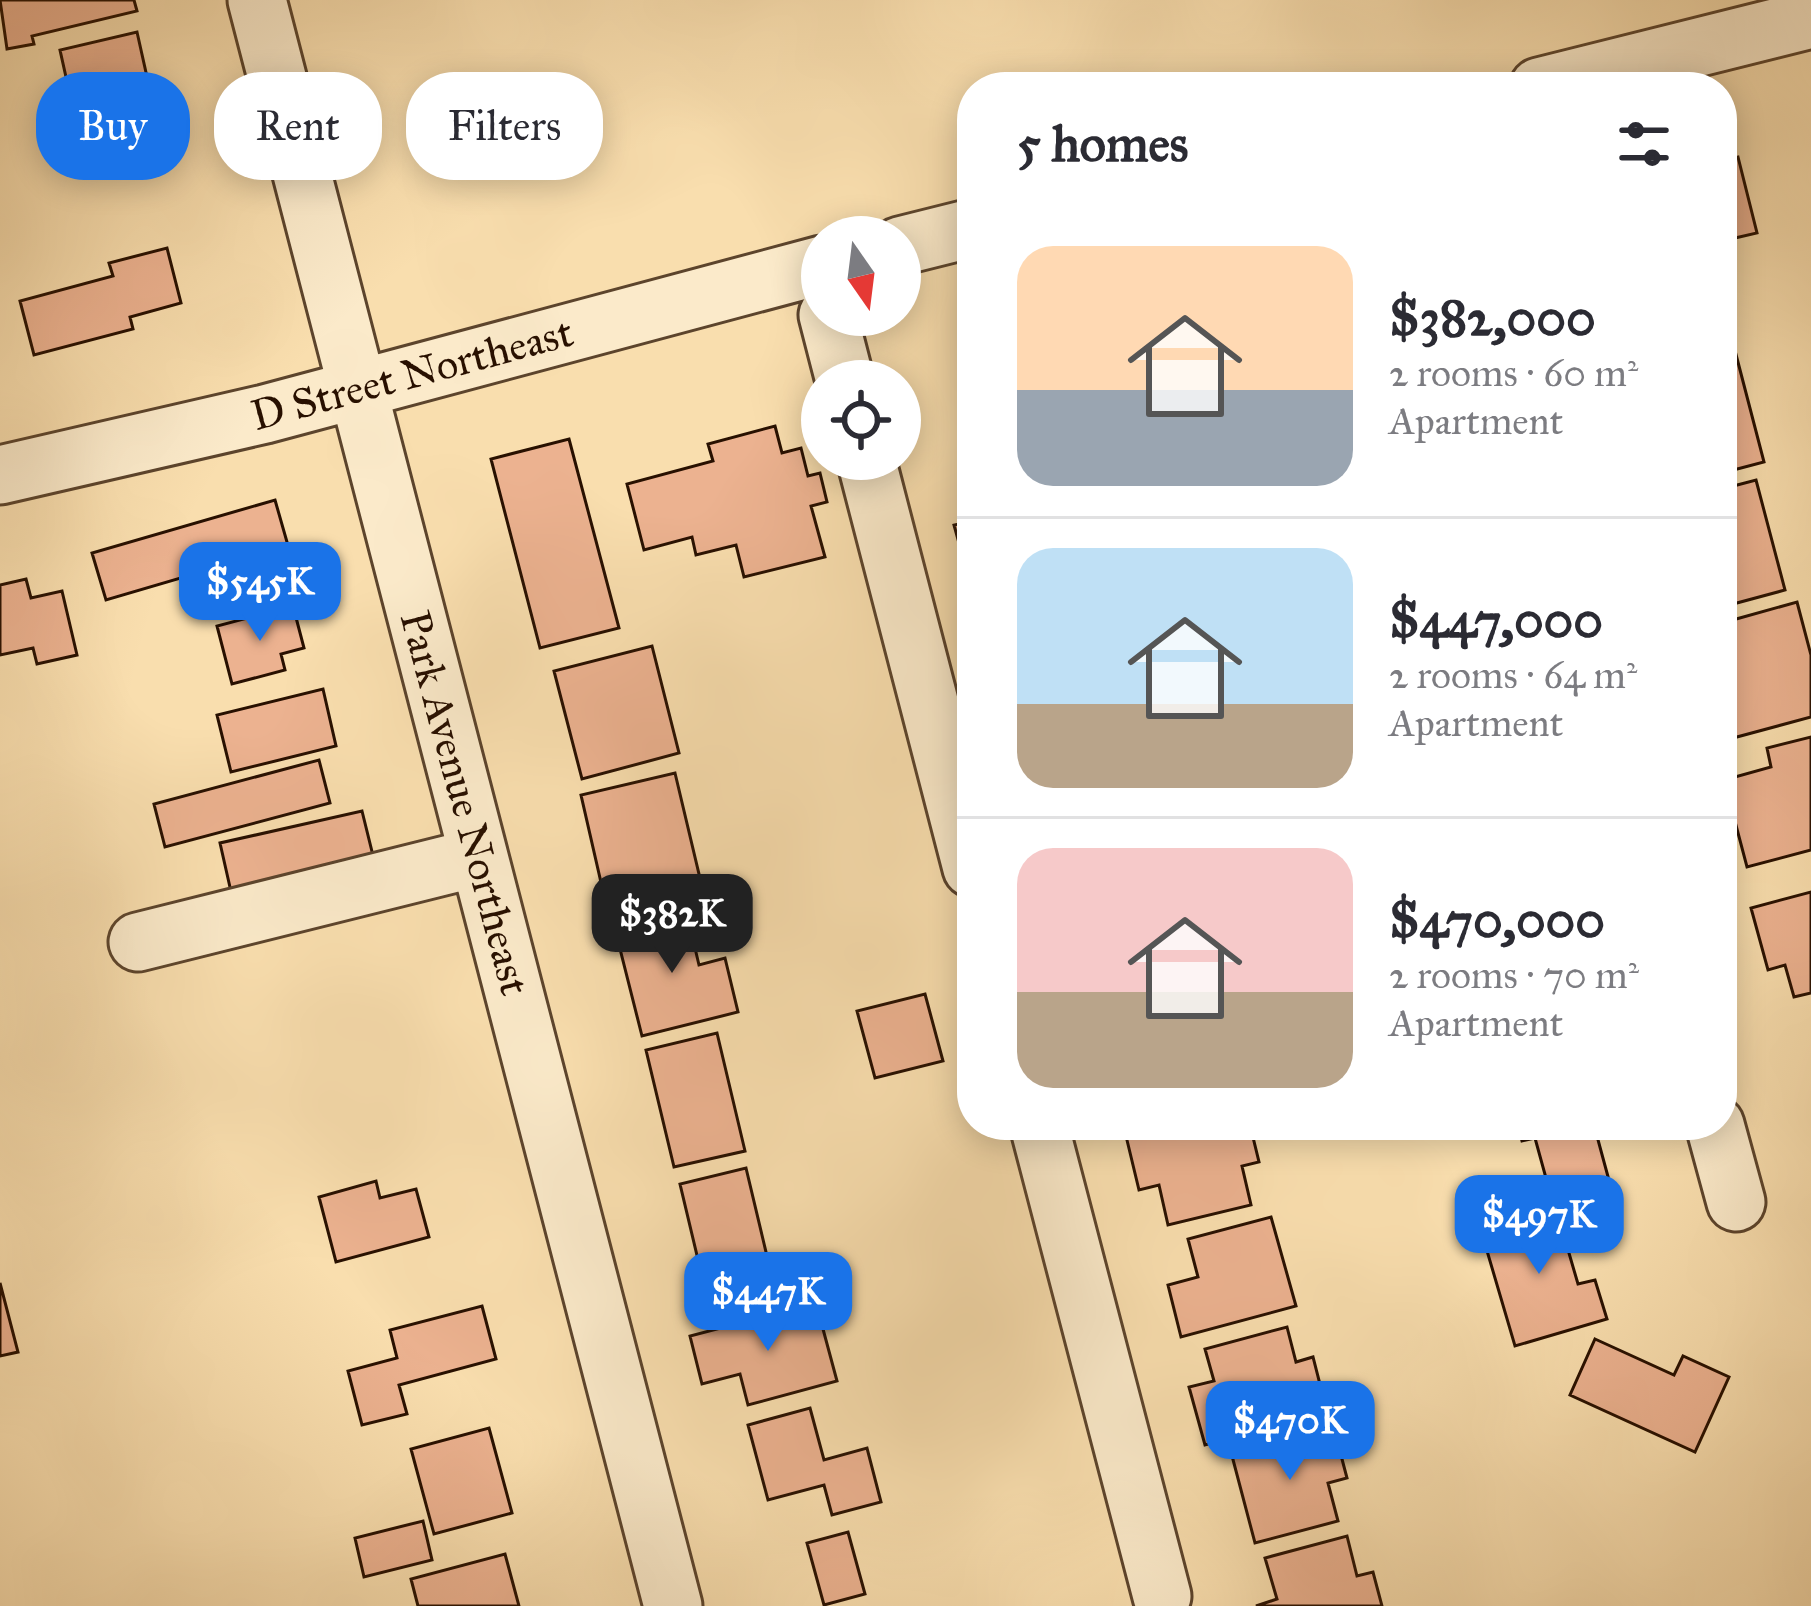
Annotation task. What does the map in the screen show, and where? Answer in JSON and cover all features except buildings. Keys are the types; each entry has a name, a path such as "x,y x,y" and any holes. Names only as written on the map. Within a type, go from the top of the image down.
{"street":[{"name":"Park Avenue Northeast","path":"257,0 673,1606"},
{"path":"1599,72 1811,19"},
{"path":"921,241 957,232"},
{"name":"D Street Northeast","path":"0,475 357,388 801,290"},
{"path":"871,480 957,810"},
{"path":"138,942 479,857"},
{"path":"1043,1140 1162,1596"},
{"path":"1719,1140 1736,1202"}]}
